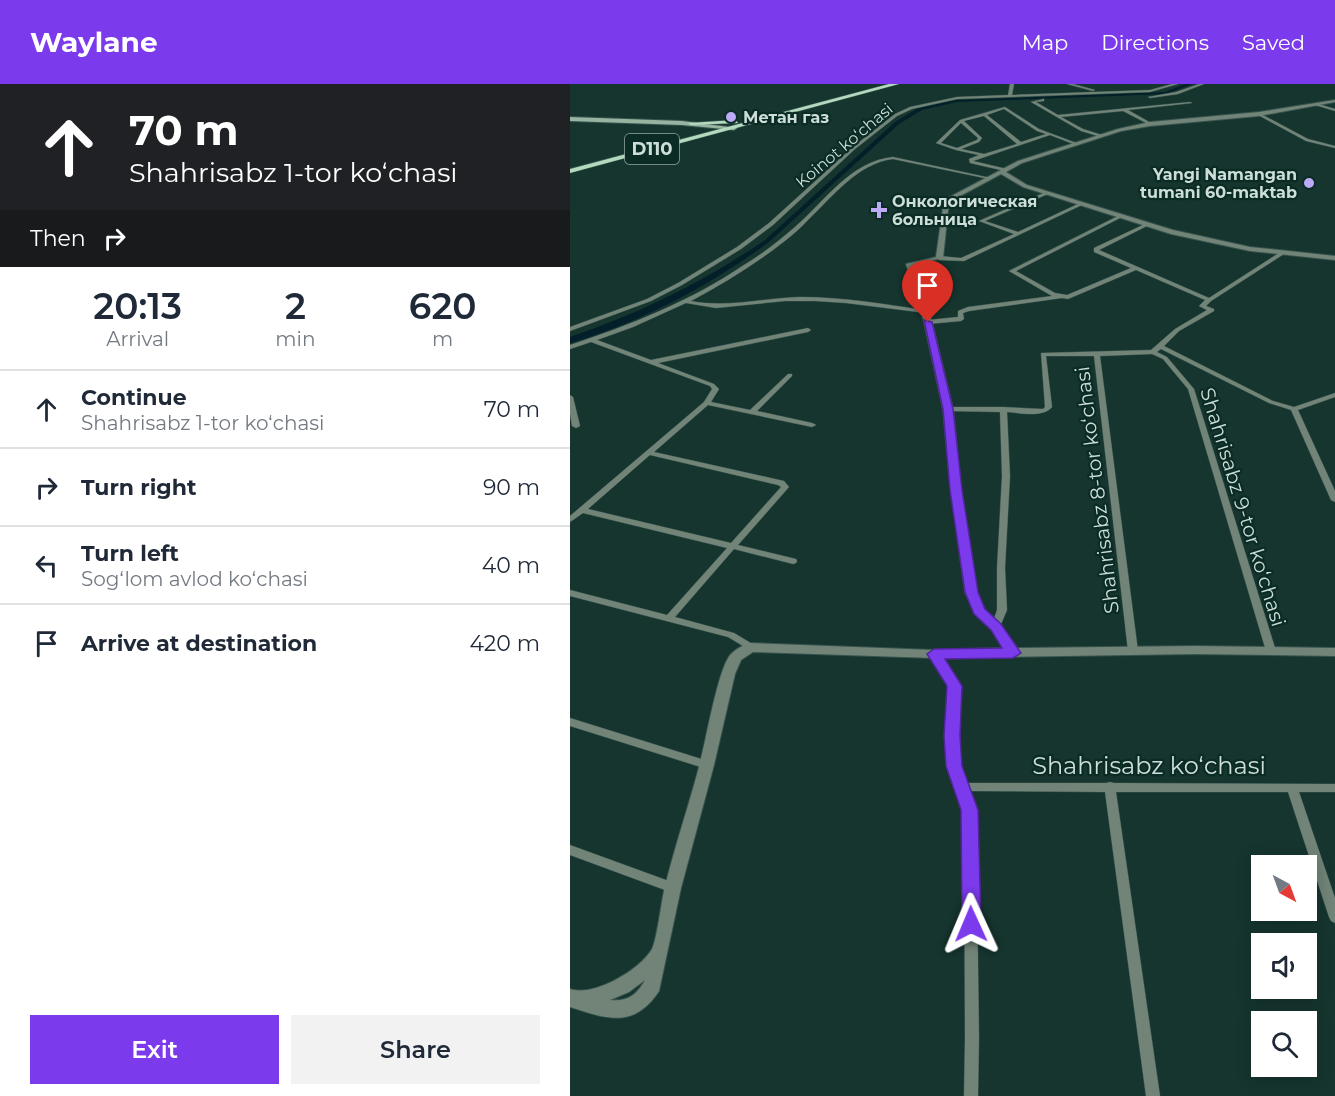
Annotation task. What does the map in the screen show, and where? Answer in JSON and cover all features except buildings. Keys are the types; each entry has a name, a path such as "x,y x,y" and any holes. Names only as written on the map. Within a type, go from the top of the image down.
{"main road":[{"name":"D110","path":"570,169 888,84"},
{"name":"D110","path":"570,169 896,84"},
{"path":"570,119 689,123 730,127"},
{"path":"689,123 751,120"},
{"path":"689,123 699,127 696,135"}],"street":[{"path":"1010,96 1012,84"},
{"path":"1069,84 1105,93"},
{"name":"Koinot koʻchasi","path":"570,329 625,310 680,284 754,237 861,142 904,111 947,99 1156,90 1176,84"},
{"path":"1101,136 1082,130 1033,102 1158,96 1202,84"},
{"path":"939,258 946,201 1029,159 1101,136 1150,124 1259,114 1335,101"},
{"path":"1056,116 1190,103"},
{"path":"1316,104 1335,110"},
{"path":"984,155 938,143 961,121 1007,109 1033,127 1077,144"},
{"path":"1124,109 1150,124"},
{"path":"984,114 1020,144"},
{"path":"1259,114 1307,140 1335,147"},
{"path":"957,148 978,141 980,138 961,121"},
{"path":"1005,170 970,161 1050,134"},
{"path":"570,347 688,302 722,282 789,235 862,168 879,159 893,158 989,178"},
{"path":"1005,170 1003,173 1007,177 1046,193 1147,224 1250,249 1335,258"},
{"path":"1019,234 981,221 1046,193"},
{"path":"1013,653 996,627 979,611 971,592 956,490 948,409 926,317 910,264 939,258 962,260 1082,204"},
{"path":"1061,296 1012,271 1120,216"},
{"path":"1147,224 1095,249 1209,300"},
{"path":"1284,252 1209,300 1202,306 1212,310 1177,330 1156,349 1271,402 1293,409 1335,395"},
{"path":"688,302 723,307 806,299 842,301 926,317 961,319 960,312 968,309 1075,295 1136,268"},
{"path":"649,362 808,330"},
{"path":"570,520 707,403 715,393 715,387 591,340"},
{"name":"Shahrisabz 8-tor koʻchasi","path":"1132,651 1097,354 1156,349"},
{"name":"Shahrisabz 9-tor koʻchasi","path":"1156,349 1191,389 1271,651"},
{"path":"948,409 1042,411 1048,409 1043,354 1097,354"},
{"path":"752,412 790,375"},
{"path":"570,397 576,426"},
{"path":"707,403 812,425"},
{"path":"1293,409 1335,500"},
{"path":"996,627 1002,610 1001,568 1006,476 1003,410"},
{"path":"649,453 785,485 781,494 669,617"},
{"path":"582,510 793,561"},
{"path":"570,593 731,635 751,647 934,654 1132,651 1335,652"},
{"path":"571,999 619,1011 637,1005 645,999 653,985 673,888 728,674 736,657 751,647"},
{"path":"934,654 954,686 952,736 954,766 970,810 971,1096"},
{"path":"570,722 706,765"},
{"path":"1110,786 1153,1096"},
{"name":"Shahrisabz koʻchasi","path":"963,787 1335,788"},
{"path":"1292,787 1335,917"},
{"path":"570,850 673,888"}],"waterway":[{"path":"570,340 648,310 697,286 744,257 767,241 897,123 920,109 957,101 1166,93 1190,84"}],"place":[{"name":"Метан газ","path":"731,117"},
{"name":"Yangi Namangan tumani 60-maktab","path":"1309,183"},
{"name":"Онкологическая больница","path":"879,210"}],"route":[{"path":"928,322 948,409 956,490 971,592 979,611 996,627 1013,653 934,654 954,686 952,736 954,766 970,810 971,924"}]}
